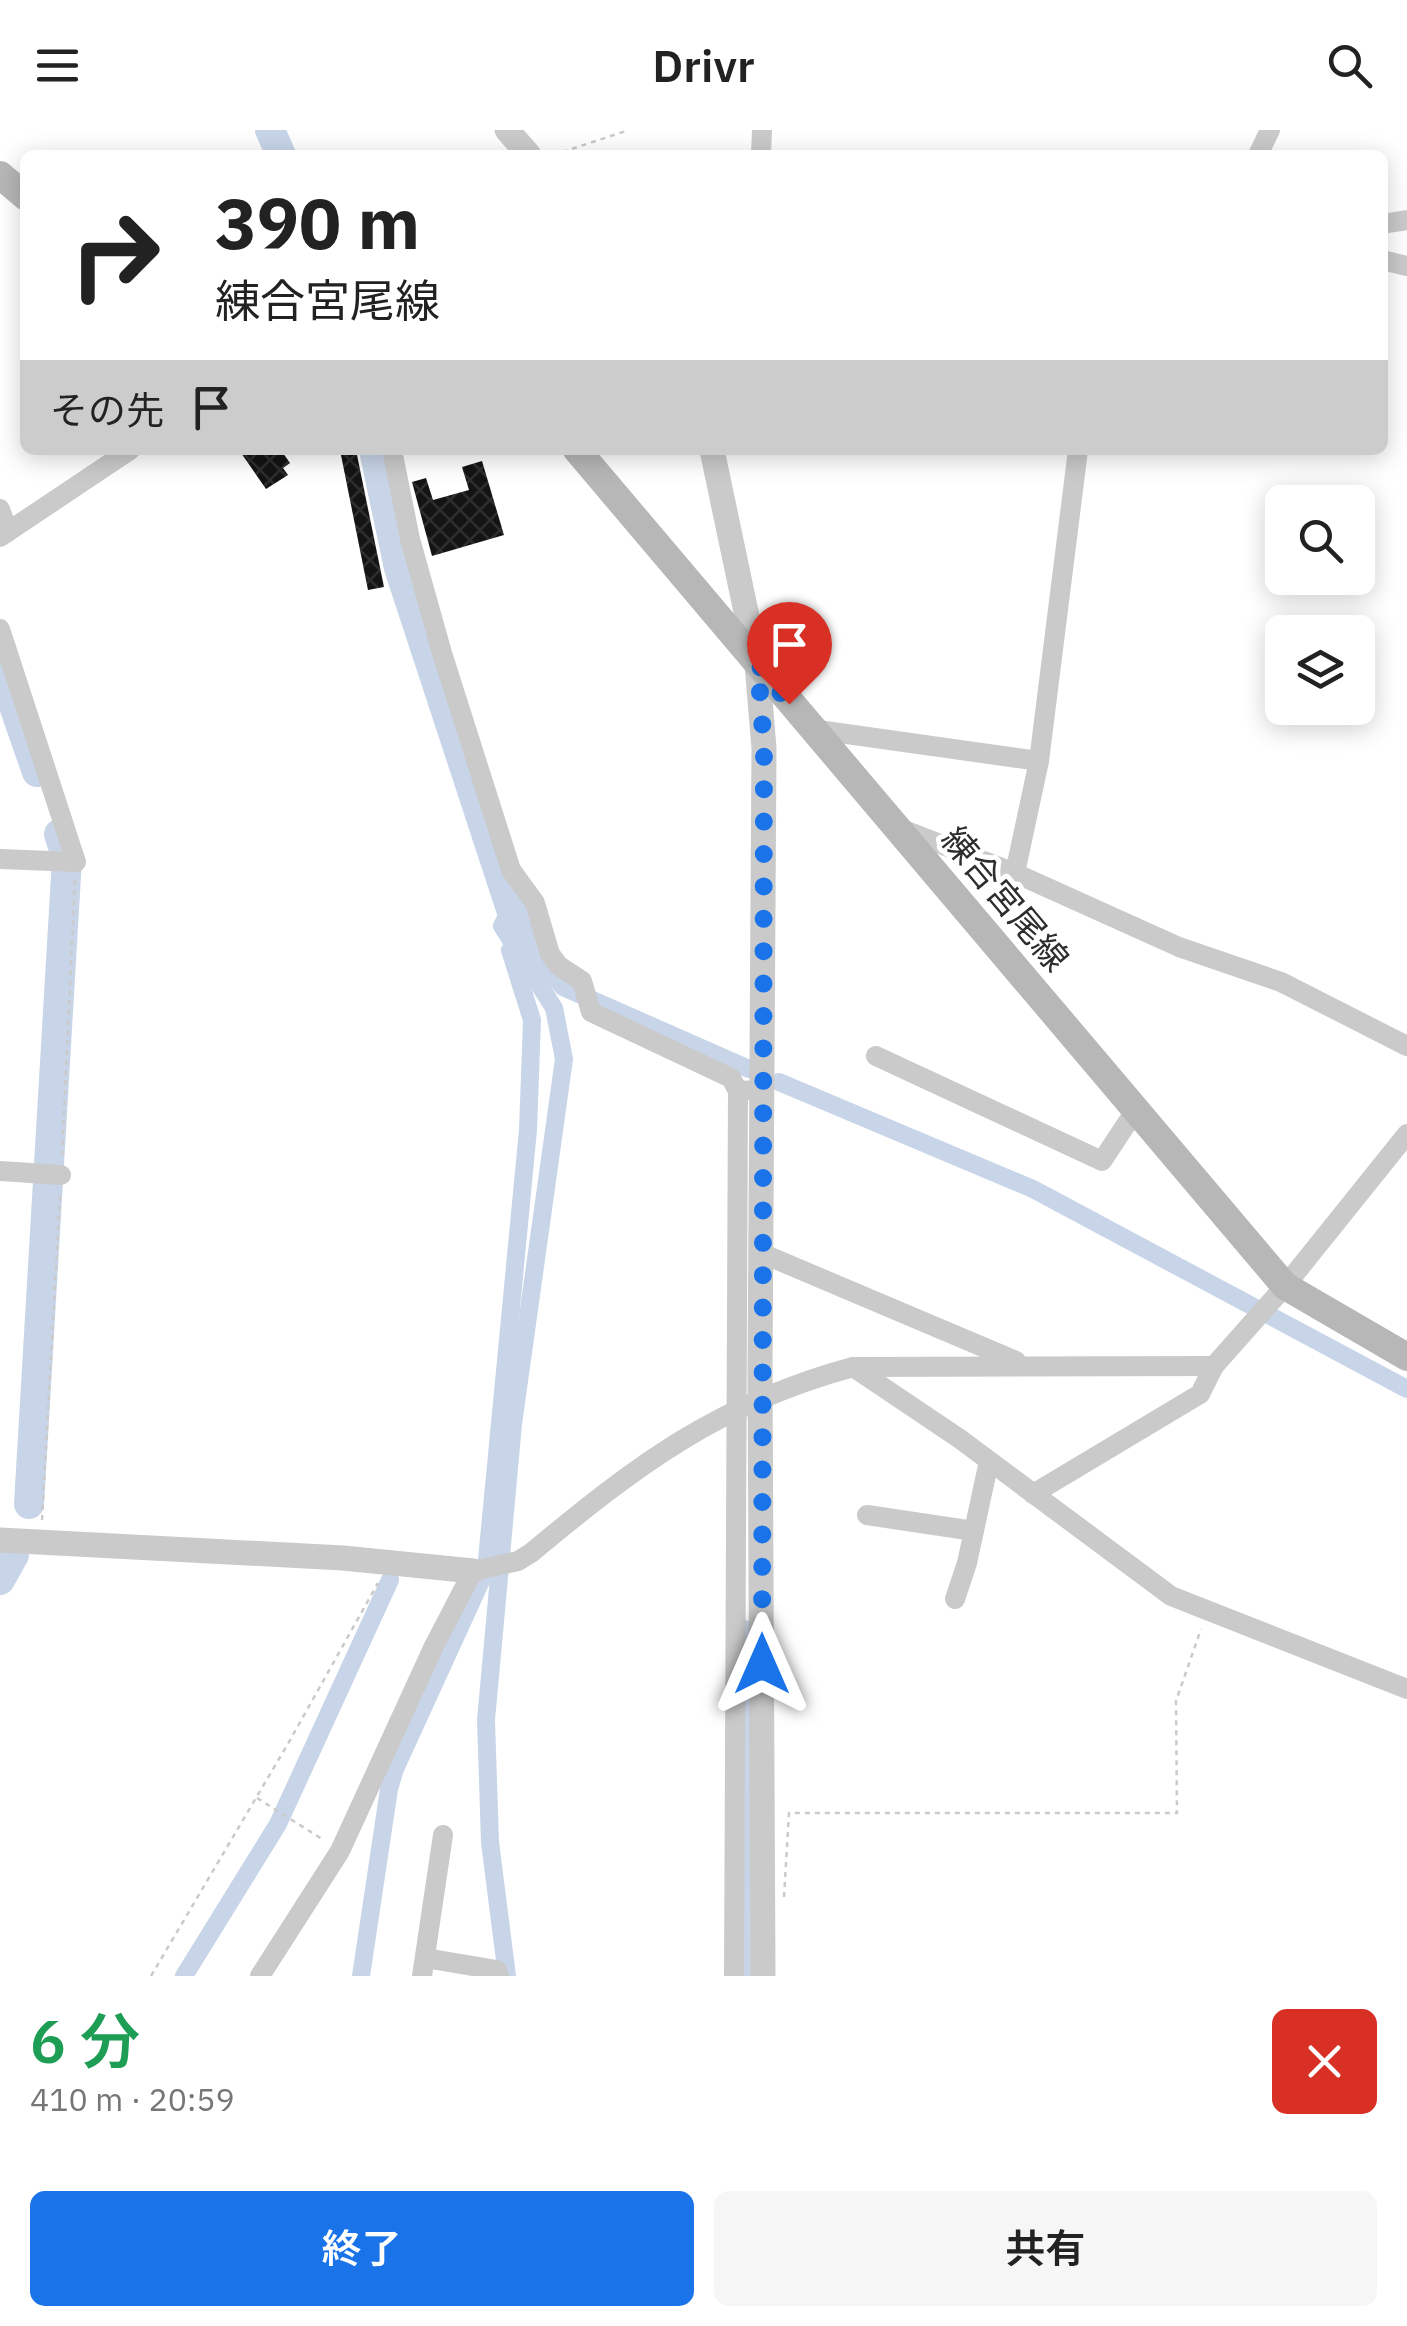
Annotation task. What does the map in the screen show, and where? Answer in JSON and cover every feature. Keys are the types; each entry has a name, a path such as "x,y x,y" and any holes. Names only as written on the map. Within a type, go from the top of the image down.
{"main road":[{"path":"0,175 20,192"},
{"name":"練合宮尾線","path":"580,455 1285,1286 1407,1358"}],"street":[{"path":"508,130 525,150"},
{"path":"0,510 4,535 123,455"},
{"path":"393,455 410,539 442,654 511,870 535,904 550,954 559,966 582,981 591,1012 749,1090"},
{"path":"713,455 758,664 764,748 737,1410 734,1976"},
{"path":"1015,873 1039,761 1077,455"},
{"path":"0,629 76,862 0,859"},
{"path":"810,729 1039,761"},
{"path":"896,826 1015,873 1179,947 1281,982 1407,1046"},
{"path":"876,1056 1102,1162 1135,1111"},
{"path":"749,1090 760,1252 763,1976"},
{"path":"1033,1494 1200,1394 1214,1366 1285,1286 1407,1134"},
{"path":"0,1170 61,1175"},
{"path":"760,1252 1025,1365"},
{"path":"0,1540 478,1570 518,1560 621,1478 701,1426 812,1378 853,1367 1214,1366"},
{"path":"853,1367 989,1461 1171,1596 1407,1689"},
{"path":"955,1599 989,1461"},
{"path":"868,1515 974,1531"},
{"path":"260,1976 340,1851 434,1646 478,1570"},
{"path":"442,1835 424,1967 497,1970 499,1976"}],"path":[{"path":"568,150 629,130"},
{"path":"40,1542 76,862"},
{"path":"152,1976 389,1562"},
{"path":"763,1898 786,1897 789,1814 1177,1813 1176,1701 1208,1612"},
{"path":"255,1796 340,1851"}],"building":[{"path":"242,455 284,455 290,463 283,468 288,475 266,489"},
{"path":"341,455 357,455 384,587 368,590"},
{"path":"482,461 504,535 432,556 412,482 426,478 433,500 469,490 462,467"}],"waterway":[{"path":"270,130 279,150"},
{"path":"375,455 399,568 511,909 526,942"},
{"path":"0,666 37,772"},
{"path":"29,1504 67,859 59,834"},
{"path":"507,1976 490,1842 486,1720 513,1424 564,1059 554,1008 502,926 511,909"},
{"path":"526,942 563,987 749,1069"},
{"path":"361,1976 395,1769 486,1570 528,1130 532,1020 510,950"},
{"path":"779,1082 1033,1189 1407,1389"},
{"path":"0,1580 14,1555"},
{"path":"184,1976 278,1824 390,1580"},
{"path":"745,1629 746,1976"}],"route":[{"path":"762,1664 764,748 758,664 789,704"}]}
